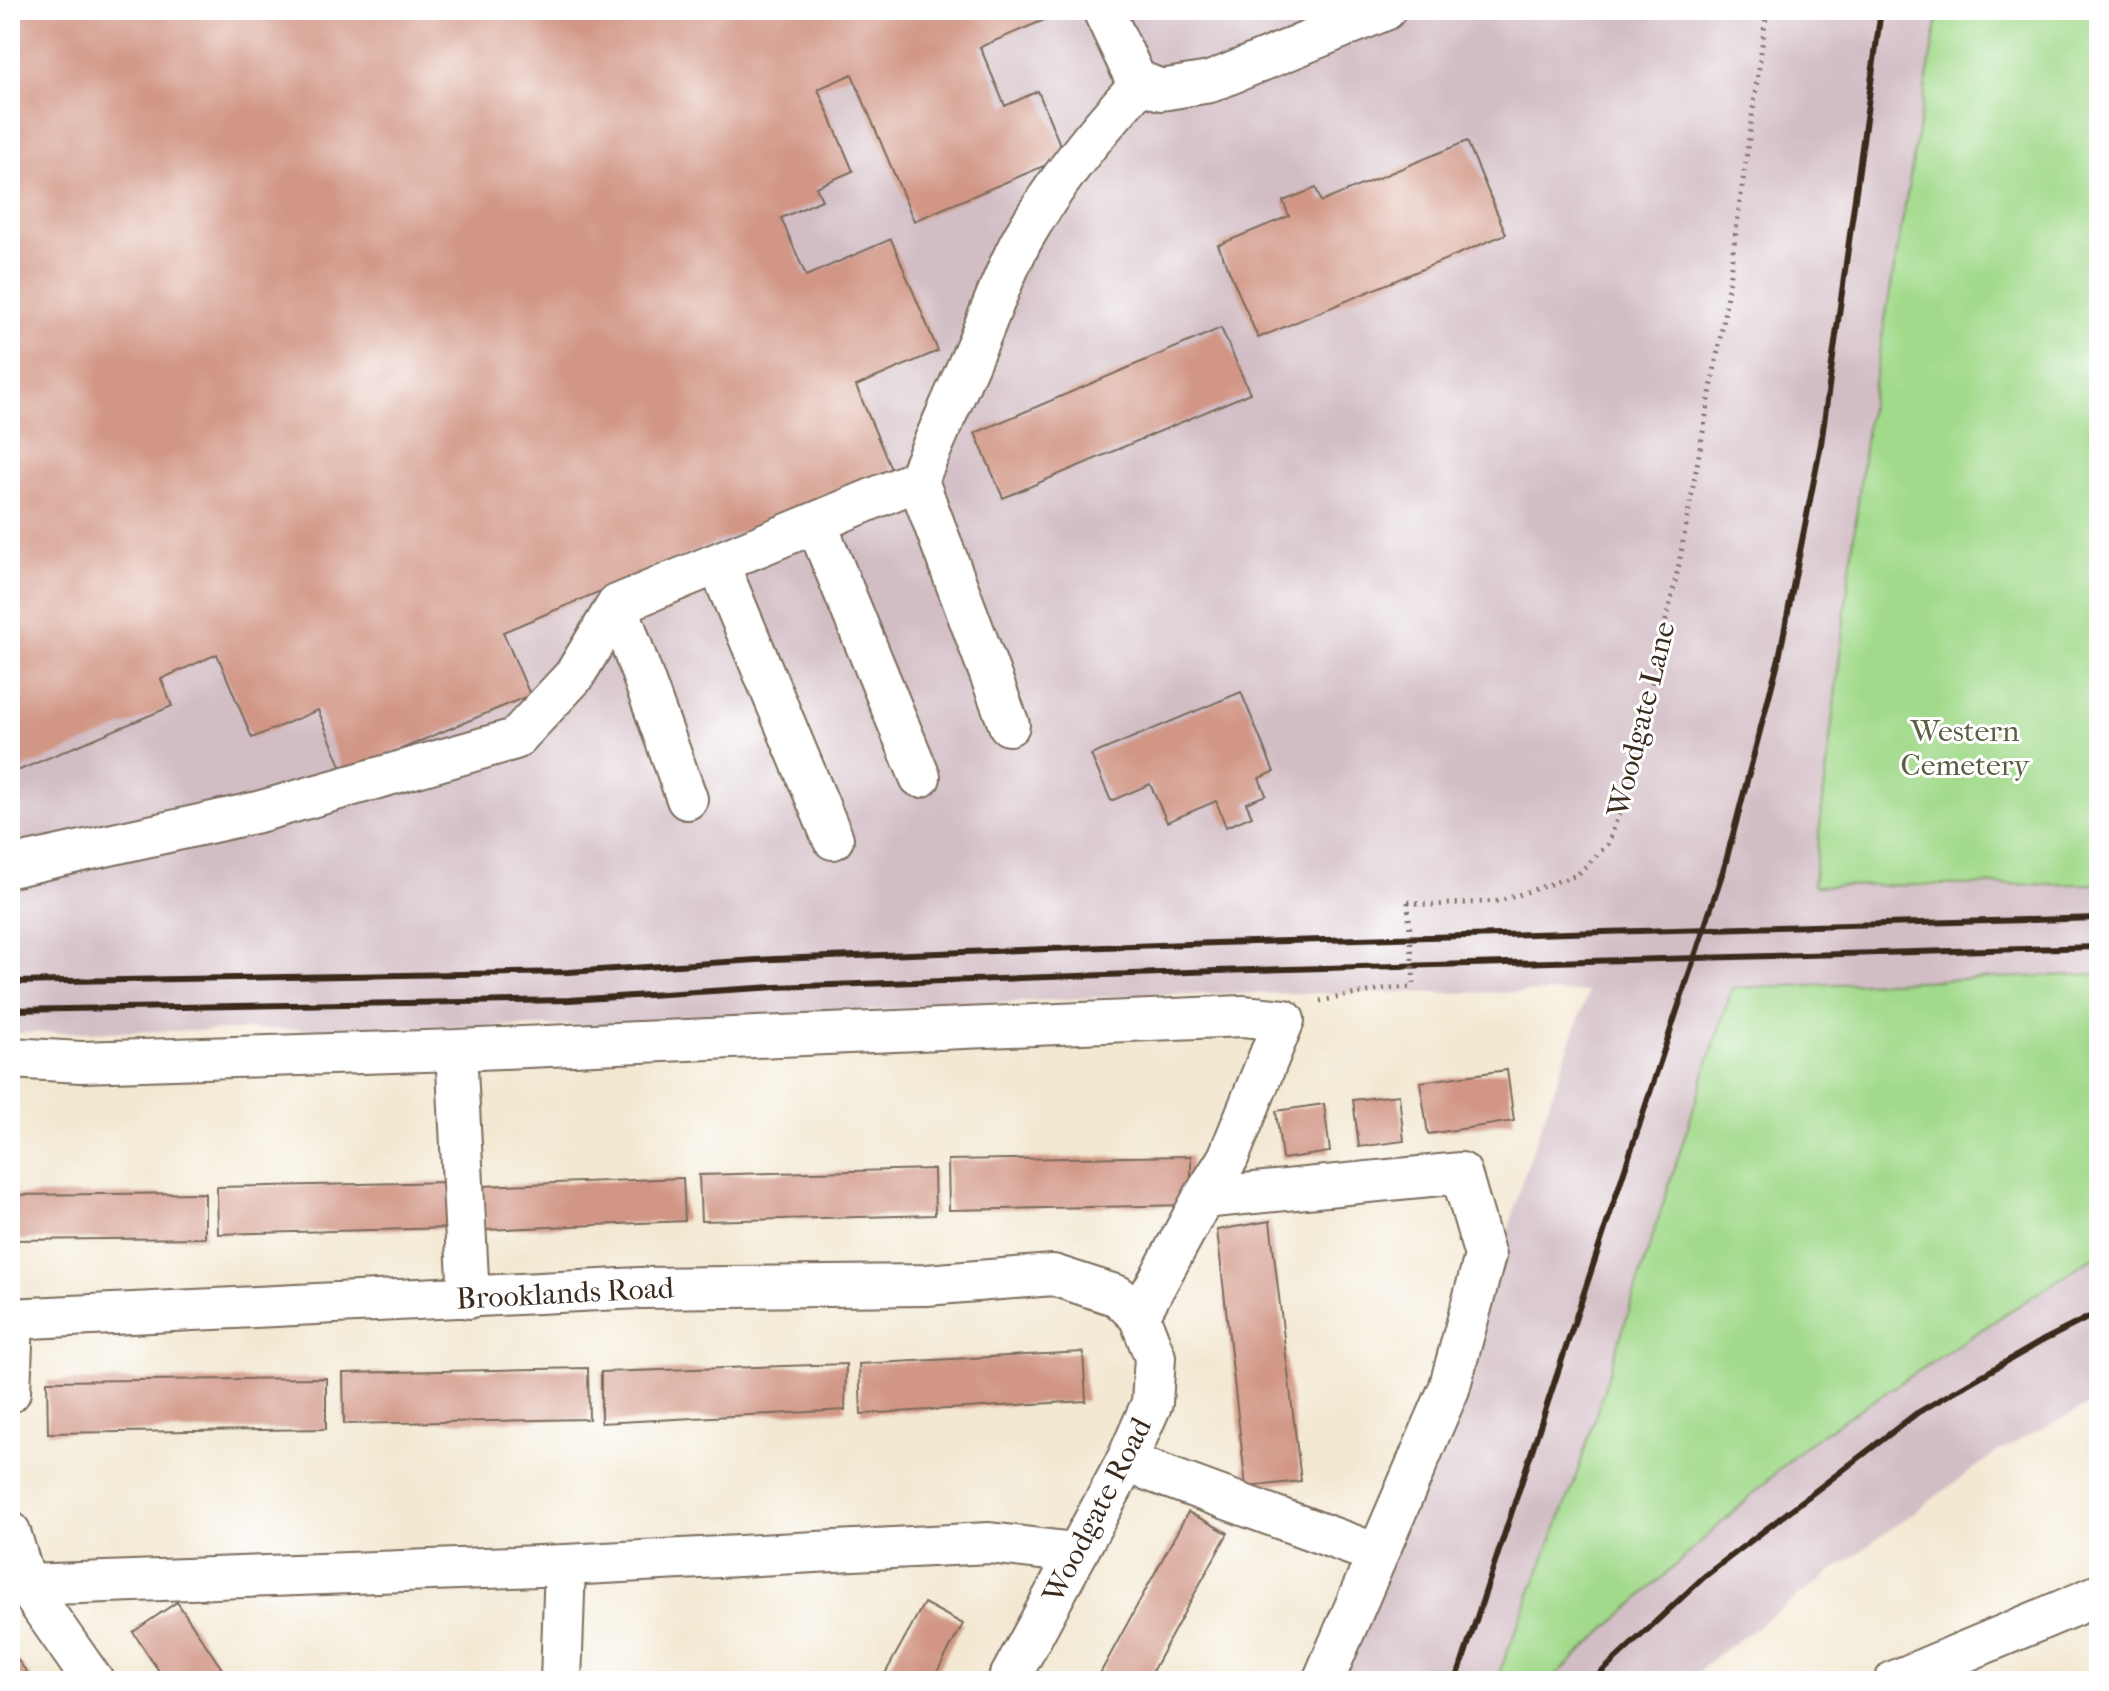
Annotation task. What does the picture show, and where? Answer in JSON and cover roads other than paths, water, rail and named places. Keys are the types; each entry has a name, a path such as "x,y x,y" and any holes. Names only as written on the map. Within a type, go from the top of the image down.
{"street":[{"path":"1103,10 1136,80 1152,86 1210,82 1385,10"},
{"path":"1009,725 918,481 997,290 1022,239 1056,184 1097,129 1152,86"},
{"path":"10,867 258,812 515,739 574,676 617,605 918,481"},
{"path":"816,523 920,777"},
{"path":"718,563 833,839"},
{"path":"617,605 687,799"},
{"path":"10,1058 81,1062 456,1050 1243,1016 1284,1020 1228,1158 1128,1306"},
{"path":"456,1050 469,1298"},
{"path":"1203,1198 1461,1173 1485,1256 1449,1389 1323,1681"},
{"name":"Brooklands Road","path":"12,1319 640,1288 926,1285 1053,1275 1128,1306"},
{"name":"Woodgate Road","path":"1008,1681 1126,1462 1152,1403 1155,1357 1128,1306"},
{"path":"10,1392 12,1319"},
{"path":"1126,1462 1377,1554"},
{"path":"10,1532 26,1585 93,1681"},
{"path":"26,1585 565,1565 989,1543 1075,1553"},
{"path":"561,1681 565,1565"},
{"path":"1895,1681 2099,1595"}],"railway":[{"path":"1456,1681 1725,865 1779,658 1821,444 1881,10"},
{"path":"10,982 568,972 774,959 1216,943 2099,918"},
{"path":"10,1010 569,1000 775,987 1217,971 2099,947"},
{"path":"1592,1681 1705,1576 1917,1413 2099,1312"}],"park label":[{"name":"Western Cemetery","path":"1965,748"}]}
